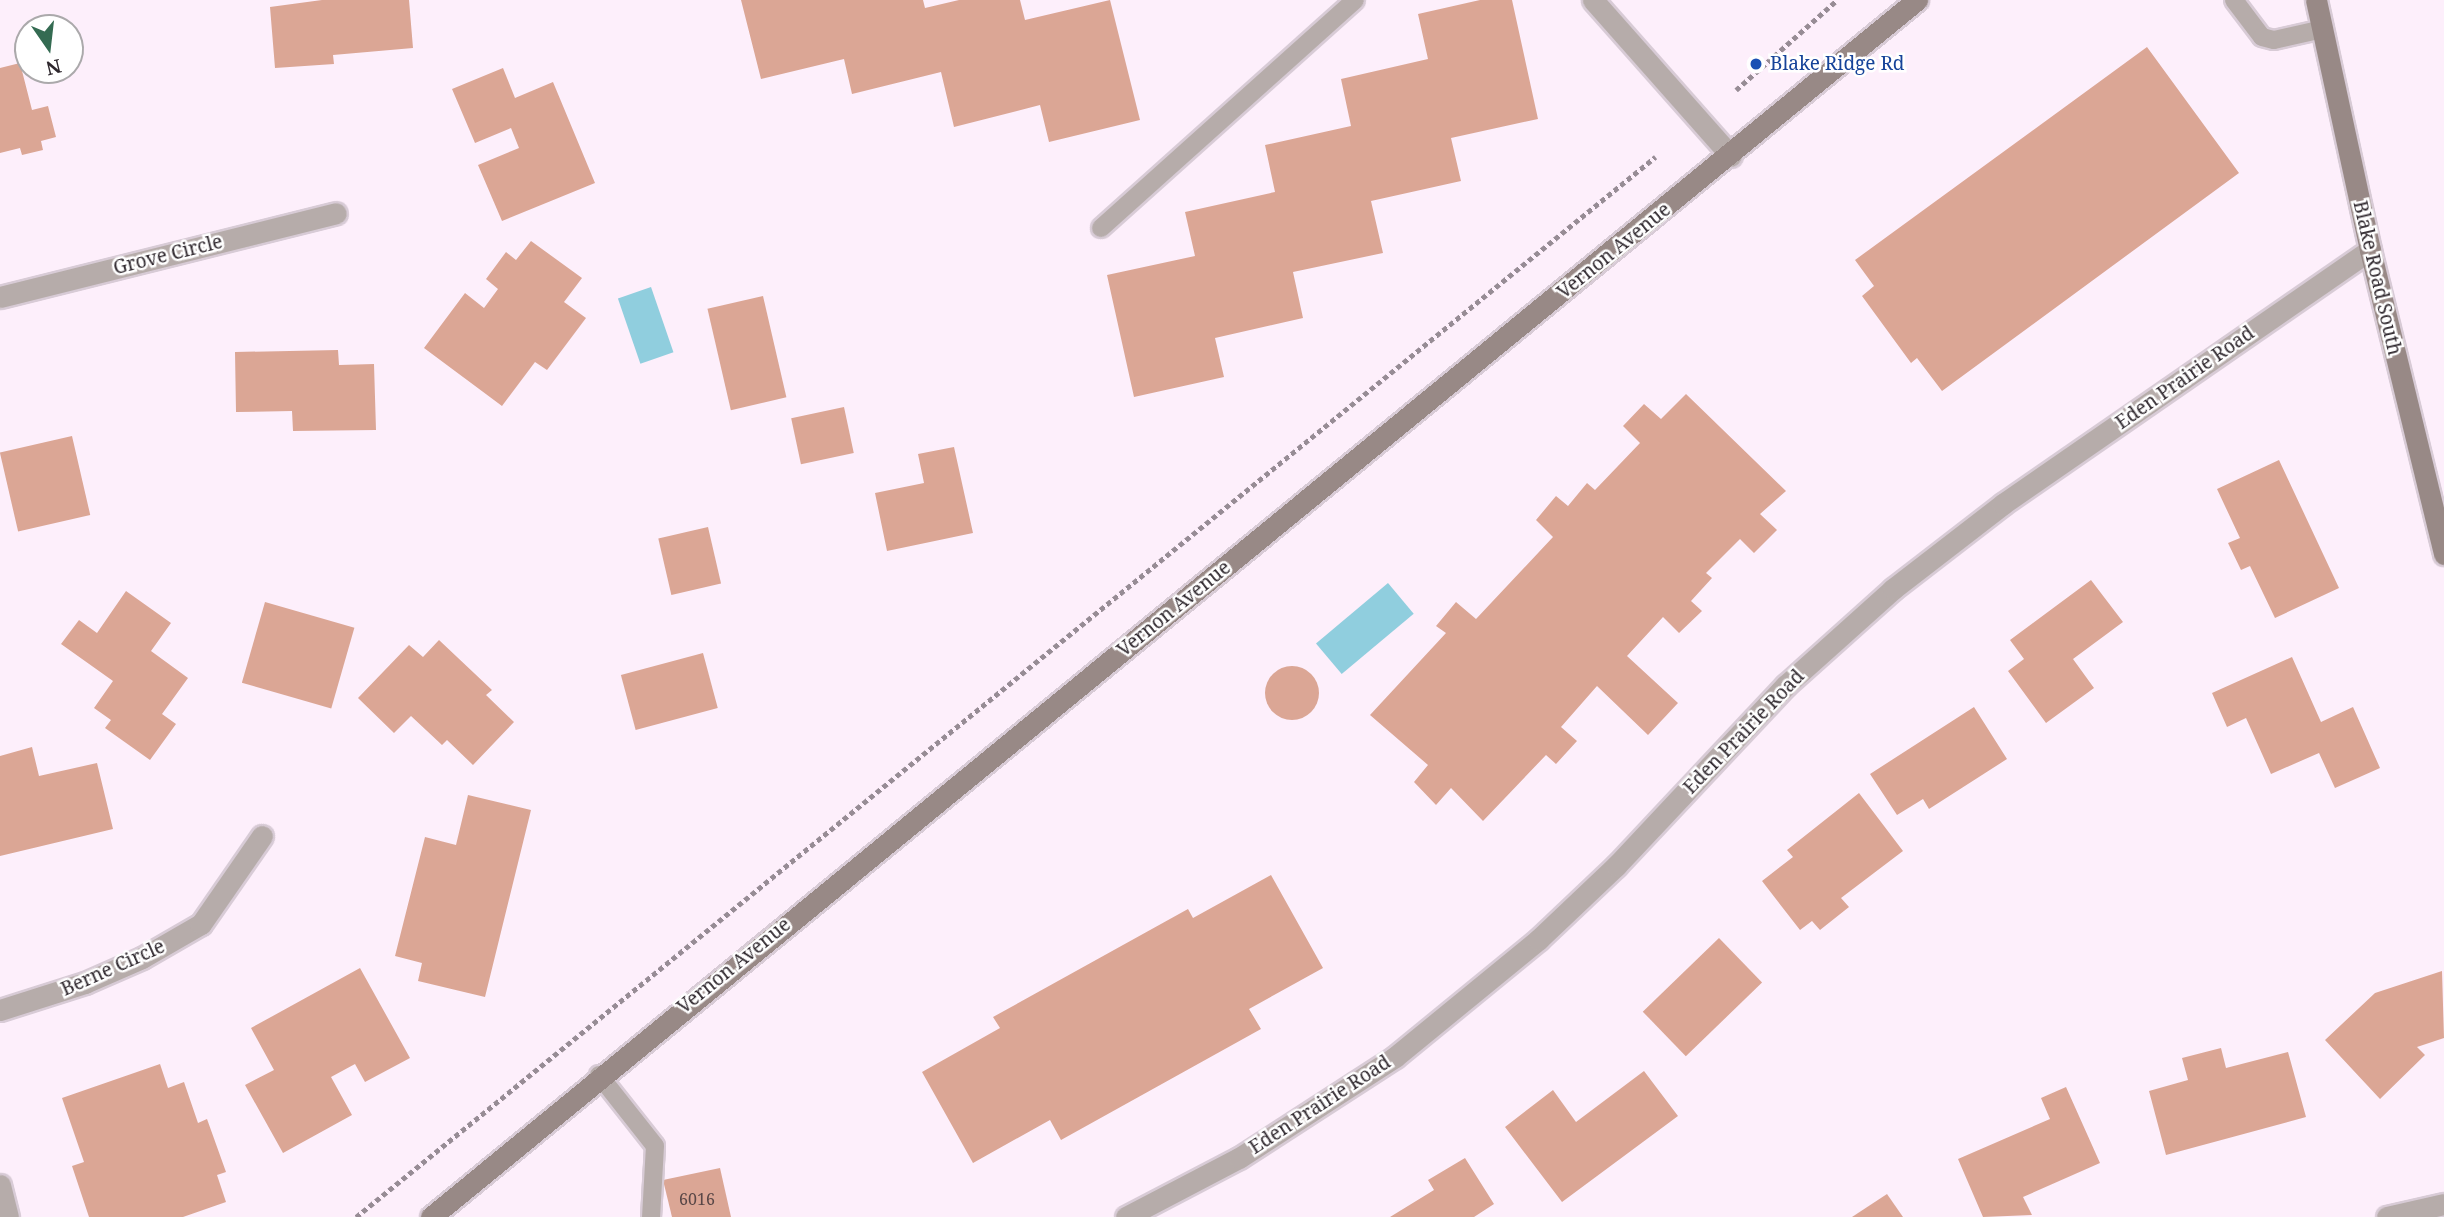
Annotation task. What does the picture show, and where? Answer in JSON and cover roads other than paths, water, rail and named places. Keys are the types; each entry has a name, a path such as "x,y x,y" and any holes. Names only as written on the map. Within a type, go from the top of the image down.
{"main road":[{"name":"Vernon Avenue","path":"431,1217 599,1075 1731,156 1917,0"},
{"name":"Blake Road South","path":"2316,0 2370,250 2444,554"}],"street":[{"path":"1593,0 1731,156"},
{"name":"Grove Circle","path":"0,296 337,213"},
{"name":"Eden Prairie Road","path":"1126,1217 1239,1157 1395,1057 1538,940 1616,866 1786,685 1893,589 2003,504 2370,250"},
{"name":"Berne Circle","path":"0,1010 85,983 142,958 201,924 262,836"},
{"path":"0,1185 8,1217"},
{"path":"2387,1217 2444,1204"}],"lane":[{"path":"1101,228 1355,0"},
{"path":"2234,0 2262,37 2274,40 2323,29"},
{"path":"599,1075 655,1146 651,1217"}],"water":[{"path":"651,287 673,352 640,364 618,298"},
{"path":"1388,583 1414,614 1342,674 1316,643"}],"place":[{"name":"Blake Ridge Rd","path":"1756,64"}]}
